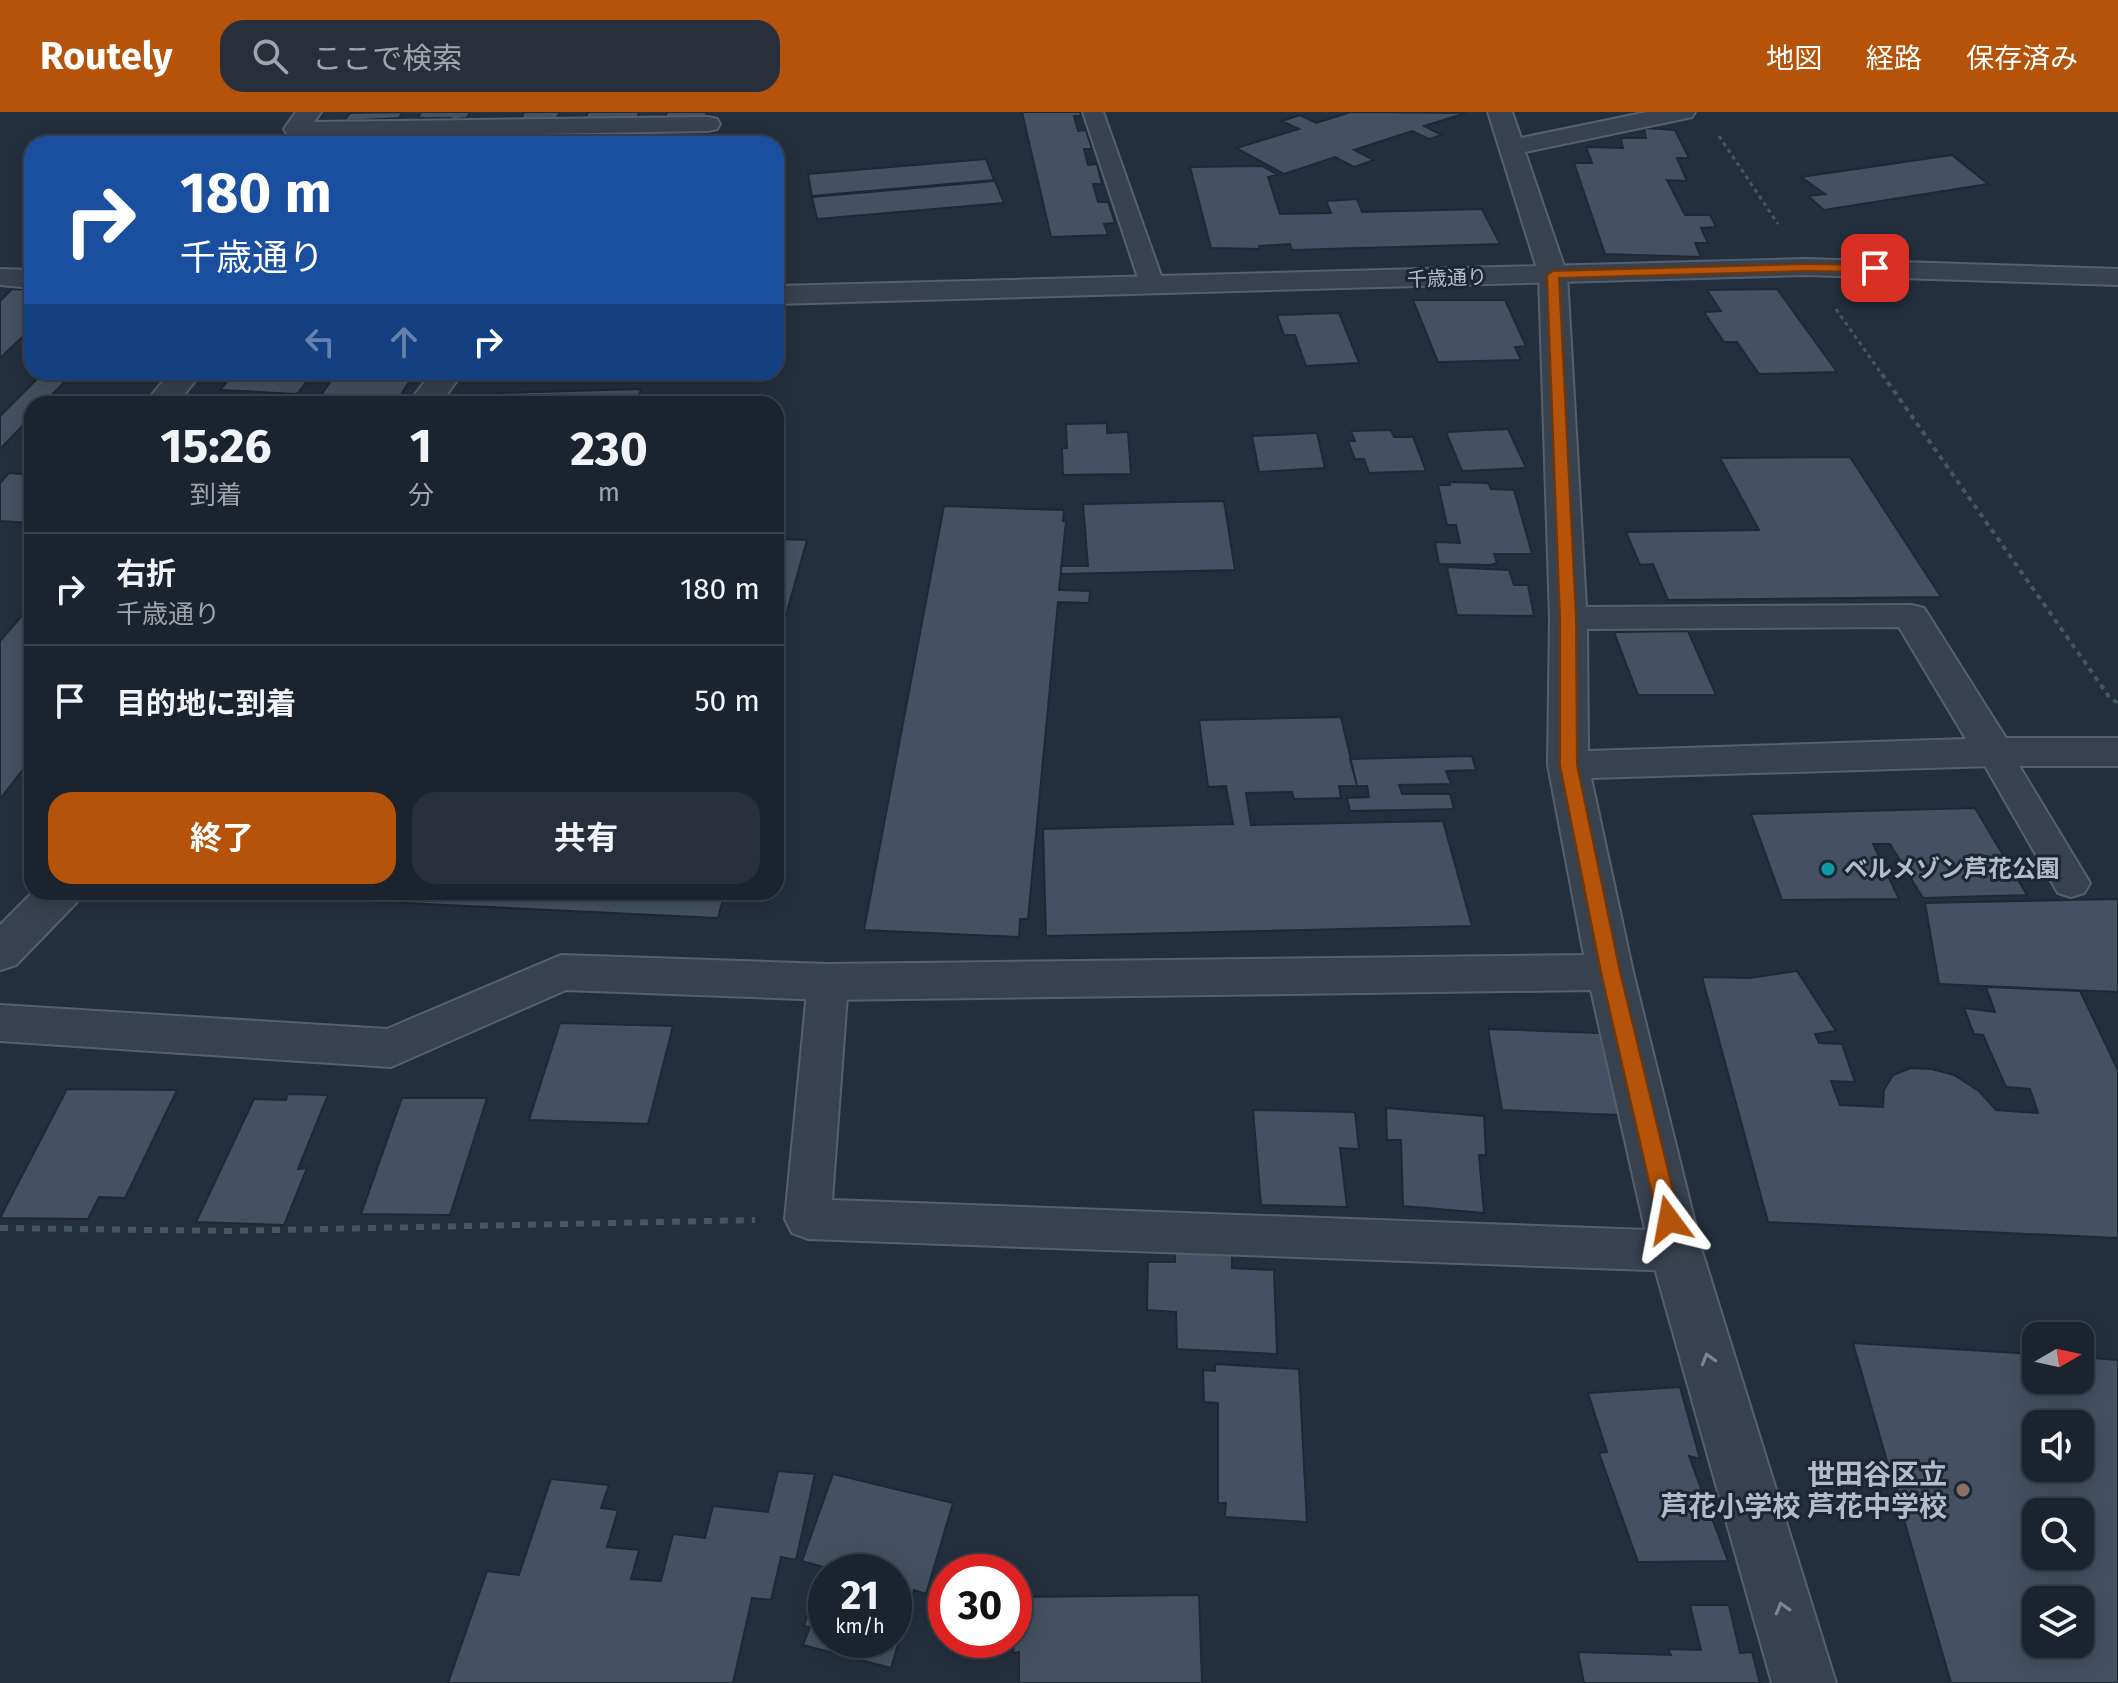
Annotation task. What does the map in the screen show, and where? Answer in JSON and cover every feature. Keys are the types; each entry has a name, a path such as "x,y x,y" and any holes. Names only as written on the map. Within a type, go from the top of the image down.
{"street":[{"path":"309,112 296,129 389,136"},
{"path":"1500,112 1553,275 1568,618 1568,765 1610,972 1676,1251 1804,1683"},
{"path":"1511,147 1683,112"},
{"path":"407,136 495,120 717,118"},
{"path":"692,136 717,118"},
{"name":"千歳通り","path":"784,295 1806,267 2118,277"},
{"path":"0,277 24,278"},
{"path":"167,396 180,380"},
{"path":"1568,618 1911,616 1994,752"},
{"path":"1568,765 1994,752 2118,752"},
{"path":"0,953 31,909"},
{"path":"0,1023 391,1048 561,972 828,982 1610,972"}],"lane":[{"path":"1093,112 1153,287"},
{"path":"1994,752 2071,883"},
{"path":"828,982 808,1219 1676,1251"}],"path":[{"path":"1712,125 1806,267 2110,698 2118,704"},
{"path":"0,1228 230,1231 808,1219"}],"building":[{"path":"403,112 399,118 344,121 350,113"},
{"path":"421,112 470,112 467,118 448,120 450,118 418,118"},
{"path":"524,112 560,112 556,119 521,119"},
{"path":"588,112 639,112 637,119 585,119"},
{"path":"667,112 713,112 706,114 705,119 664,120"},
{"path":"1022,112 1080,112 1081,116 1074,116 1078,131 1086,130 1092,149 1084,149 1088,165 1097,164 1102,184 1093,184 1098,202 1108,202 1115,223 1104,224 1108,235 1051,237"},
{"path":"1351,112 1466,113 1424,126 1442,135 1429,139 1412,131 1354,150 1374,160 1354,167 1335,157 1284,174 1236,148 1299,129 1282,121 1300,115 1316,123"},
{"path":"1644,128 1675,130 1689,158 1677,158 1687,181 1667,180 1685,215 1710,215 1716,227 1701,228 1708,243 1695,243 1701,257 1605,254 1574,163 1592,163 1586,147 1623,148 1621,138 1646,138"},
{"path":"1952,155 1988,184 1824,210 1808,196 1825,194 1801,177"},
{"path":"986,159 994,180 812,196 808,174"},
{"path":"1262,166 1278,175 1268,177 1280,214 1331,213 1326,201 1357,199 1362,212 1482,209 1500,244 1292,250 1290,244 1259,246 1260,249 1211,248 1190,167"},
{"path":"995,181 1004,203 817,219 812,197"},
{"path":"12,289 24,290 24,336 0,358 0,301"},
{"path":"1777,289 1837,372 1759,374 1737,342 1724,342 1704,312 1721,311 1707,290"},
{"path":"1413,300 1505,300 1526,346 1515,347 1521,360 1438,362"},
{"path":"1339,313 1359,363 1306,366 1295,335 1284,335 1277,315"},
{"path":"36,380 66,380 51,396 24,396 24,424 0,449 0,416"},
{"path":"228,380 308,380 297,394 220,390"},
{"path":"332,380 410,380 400,396 320,396"},
{"path":"641,389 639,396 497,396 498,393"},
{"path":"1107,423 1107,433 1128,432 1131,474 1063,475 1062,448 1067,448 1066,424"},
{"path":"1508,429 1526,468 1462,471 1446,432"},
{"path":"1391,430 1394,437 1413,437 1426,471 1369,473 1364,459 1355,459 1348,441 1355,441 1351,431"},
{"path":"1317,433 1325,468 1259,472 1252,436"},
{"path":"1850,457 1941,597 1668,600 1653,564 1640,565 1626,532 1759,530 1720,458"},
{"path":"9,473 24,474 24,522 0,521 0,483"},
{"path":"1449,482 1488,483 1491,489 1514,490 1532,554 1494,554 1497,563 1490,565 1439,564 1435,542 1460,543 1456,525 1447,525 1438,485 1450,485"},
{"path":"1224,501 1235,570 1061,574 1061,566 1088,566 1083,504"},
{"path":"944,506 1064,510 1063,521 1066,521 1059,590 1090,591 1089,603 1058,602 1028,919 1020,919 1019,937 864,930"},
{"path":"784,539 807,540 784,622"},
{"path":"1447,567 1509,570 1514,585 1528,585 1534,616 1457,615"},
{"path":"24,613 24,768 0,799 0,641"},
{"path":"1688,631 1716,695 1638,695 1614,632"},
{"path":"1341,717 1357,786 1339,786 1341,798 1294,799 1292,792 1246,793 1251,825 1443,821 1472,926 1046,936 1043,829 1233,824 1226,786 1208,787 1199,720"},
{"path":"1472,756 1476,770 1446,771 1451,784 1399,785 1402,794 1450,794 1454,809 1350,811 1347,798 1369,797 1367,786 1357,786 1350,759"},
{"name":"ベルメゾン芦花公園","path":"1975,808 2027,895 1923,898 1890,844 1873,844 1899,899 1782,900 1751,814"},
{"path":"2118,899 2118,992 1939,984 1925,903"},
{"path":"341,900 723,900 718,918"},
{"path":"1797,971 1836,1031 1815,1034 1819,1043 1842,1044 1855,1082 1831,1081 1840,1105 1883,1107 1884,1090 1893,1075 1911,1068 1954,1075 1979,1091 1996,1110 2038,1113 2030,1089 2006,1087 1983,1035 1974,1034 1964,1008 1995,1012 1986,987 2080,991 2118,1070 2118,1238 1768,1222 1702,977 1749,978"},
{"path":"560,1023 673,1026 648,1124 529,1120"},
{"path":"1488,1029 1600,1033 1619,1115 1502,1110"},
{"path":"67,1089 177,1090 125,1198 99,1197 88,1219 0,1218"},
{"path":"288,1094 328,1095 298,1169 307,1168 284,1225 196,1222 254,1099 286,1100"},
{"path":"402,1098 487,1098 450,1215 361,1214"},
{"path":"1386,1108 1484,1116 1486,1155 1479,1155 1484,1213 1403,1206 1401,1140 1387,1140"},
{"path":"1253,1110 1355,1112 1359,1149 1340,1148 1347,1207 1261,1205"},
{"path":"1175,1251 1232,1253 1232,1268 1274,1270 1277,1354 1177,1349 1176,1312 1147,1310 1148,1262 1175,1262"},
{"path":"1853,1343 2022,1353 2022,1394 2094,1394 2094,1358 2118,1360 2118,1683 1951,1683"},
{"path":"1215,1364 1299,1369 1307,1522 1225,1517 1226,1503 1218,1503 1218,1403 1204,1402 1203,1370 1215,1371"},
{"path":"1680,1387 1700,1459 1689,1456 1728,1561 1638,1562 1599,1453 1607,1452 1588,1393"},
{"path":"778,1471 815,1474 796,1560 781,1557 771,1600 752,1598 733,1683 448,1683 487,1571 519,1575 551,1479 609,1485 601,1508 618,1510 607,1547 639,1550 631,1579 661,1581 673,1534 705,1538 713,1506 768,1512"},
{"path":"833,1474 953,1503 938,1554 928,1554 926,1594 914,1590 912,1597 912,1554 808,1554 808,1563 802,1561"},
{"path":"1199,1595 1202,1683 1019,1683 1019,1658 1032,1658 1032,1597"},
{"path":"1690,1605 1729,1605 1740,1653 1752,1652 1760,1683 1584,1683 1578,1652 1671,1655 1668,1649 1701,1650"},
{"path":"853,1658 894,1658 891,1668"}],"place":[{"name":"ベルメゾン芦花公園","path":"1828,869"},
{"name":"世田谷区立 芦花小学校 芦花中学校","path":"1963,1490"}],"route":[{"path":"1669,1220 1610,972 1568,765 1568,618 1553,275 1806,267 1875,268"}]}
